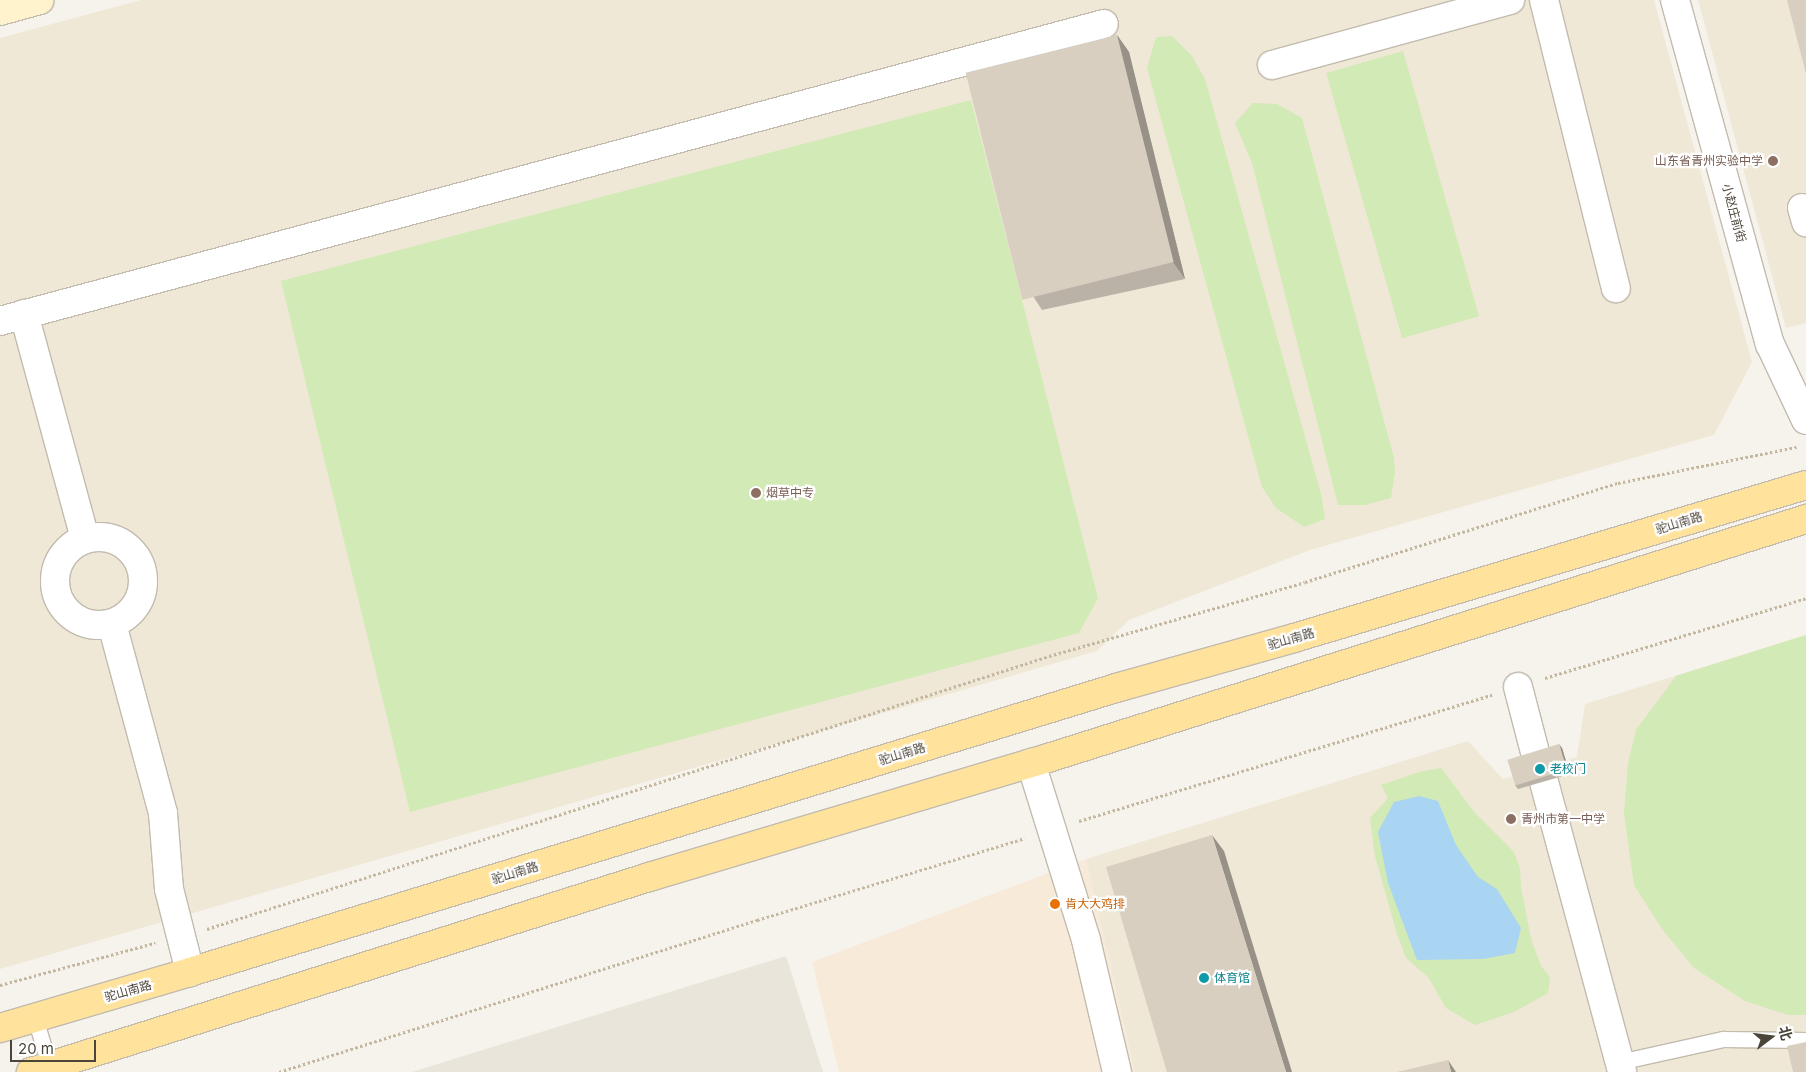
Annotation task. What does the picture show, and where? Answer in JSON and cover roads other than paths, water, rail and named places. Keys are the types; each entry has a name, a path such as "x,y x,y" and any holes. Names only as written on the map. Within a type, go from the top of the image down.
{"main road":[{"name":"驼山南路","path":"0,1028 190,972 1106,691 1294,638 1806,484"},
{"path":"44,1070 648,877 1031,763 1806,519"}],"street":[{"path":"0,11 40,0"},
{"path":"1272,65 1510,0"},
{"path":"1544,0 1616,288"},
{"name":"小赵庄前街","path":"1675,0 1770,344 1806,420"},
{"path":"85,539 12,318 1104,24"},
{"path":"103,537 123,543 134,553 141,565 144,580 139,601 126,617 112,624 98,626 83,623 70,615 61,604 55,590 55,575 59,560 68,548 85,539 103,537"},
{"path":"112,624 164,813 169,889 190,972"},
{"path":"1518,687 1536,756"},
{"path":"1031,763 1086,940 1117,1072"},
{"path":"1544,782 1621,1067"}],"lane":[{"path":"35,1018 44,1070"},
{"path":"1621,1067 1722,1039 1806,1040"}],"water":[{"path":"1419,796 1438,801 1456,845 1478,877 1497,889 1521,928 1515,953 1483,959 1417,960 1388,883 1378,832 1394,802"}],"place":[{"name":"山东省青州实验中学","path":"1773,161"},
{"name":"烟草中专","path":"756,493"},
{"name":"老校门","path":"1540,769"},
{"name":"青州市第一中学","path":"1511,819"},
{"name":"肯大大鸡排","path":"1055,904"},
{"name":"体育馆","path":"1204,978"}]}
